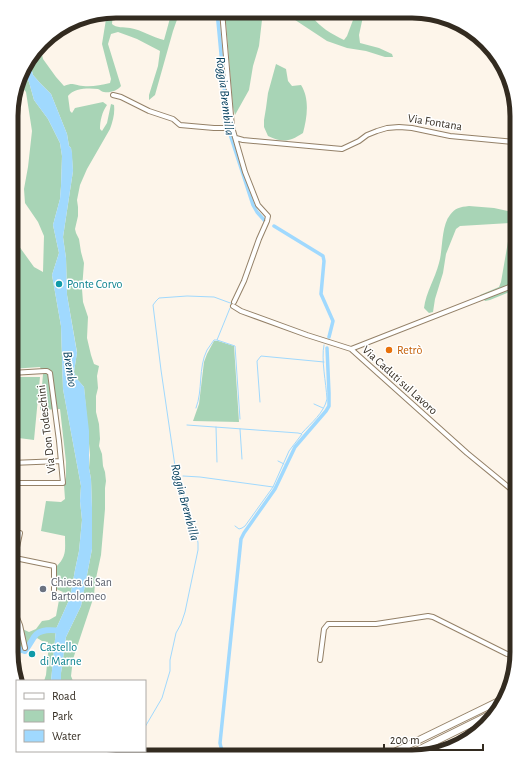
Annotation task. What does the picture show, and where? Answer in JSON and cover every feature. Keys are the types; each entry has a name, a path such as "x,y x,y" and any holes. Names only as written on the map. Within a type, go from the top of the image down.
{"highway":[{"path":"398,750 495,703"},
{"path":"418,750 485,717"}],"street":[{"path":"223,18 232,127 245,172 258,205 268,216 234,304 241,311 351,349"},
{"path":"112,95 121,97 149,111 173,119 180,125 225,128 232,127"},
{"name":"Via Fontana","path":"236,138 243,140 342,149 377,131 399,127 412,128 450,136 510,142"},
{"name":"Via Caduti sul Lavoro","path":"510,287 351,349 467,453 510,488"},
{"name":"Via Don Todeschini","path":"18,373 50,372 63,483 18,483"},
{"path":"18,463 61,462"},
{"path":"18,542 20,533"},
{"path":"18,559 54,566 54,592"},
{"path":"320,660 324,629 328,624 376,624 428,616 431,616 510,655"},
{"path":"18,620 25,648"},
{"path":"507,654 510,657"}],"green space":[{"path":"112,18 112,24 118,27 134,29 164,40 170,18 178,18 155,95 149,100 149,95 158,66 160,51 137,39 118,32 111,34 108,44 121,86 109,92 103,92 98,89 82,89 74,91 68,96 70,111 72,113 75,108 103,102 107,105 101,120 100,129 102,131 107,123 111,104 114,105 114,111 110,129 87,169 80,185 77,200 78,216 75,229 79,239 84,263 82,289 83,302 88,317 87,338 94,364 99,366 97,376 98,388 96,396 96,412 99,424 99,446 102,454 106,481 101,555 95,583 94,596 73,659 71,676 73,680 61,680 66,637 81,606 92,549 91,479 89,468 90,455 84,387 77,379 74,372 77,352 67,295 66,258 63,237 73,171 71,148 51,94 33,75 31,67 42,52 43,59 64,86 72,84 93,86 110,83 111,79 102,44 106,19"},
{"path":"226,18 262,18 259,46 253,66 249,90 235,115 233,107"},
{"path":"292,18 314,18 318,24 330,33 344,40 354,18 363,18 359,35 360,43 379,48 392,54 393,57 385,57 366,51 347,48 327,41"},
{"path":"276,64 286,69 288,81 292,86 301,85 306,96 307,109 303,133 290,140 278,140 268,136 264,127 268,93"},
{"path":"26,77 34,100 48,119 60,143 62,156 60,199 53,225 59,253 52,275 61,326 63,389 81,486 80,501 82,520 79,551 70,598 56,629 51,680 44,680 48,642 37,638 23,648 18,658 18,627 29,632 36,629 42,621 49,620 56,616 59,600 63,592 56,589 56,567 60,563 65,553 65,536 41,531 46,501 61,502 65,499 64,485 66,477 66,462 60,409 40,410 43,374 40,367 18,369 18,245 34,267 43,272 44,236 38,222 25,203 24,189 32,131 26,92 22,88"},
{"path":"469,206 494,208 510,211 510,223 460,226 456,229 446,254 443,273 435,299 433,312 429,313 424,308 425,302 439,263 445,225 452,213 460,207"},
{"path":"510,229 510,265 508,281 510,282 510,292 485,301 480,295 499,287"},
{"path":"214,341 234,346 239,422 193,421 199,404 204,362"},
{"path":"18,377 40,377 34,440 18,438"}],"water":[{"name":"Brembo","path":"31,67 33,75 51,94 67,134 72,153 73,171 63,237 66,258 67,295 77,353 74,372 77,379 84,387 89,431 92,549 81,606 66,637 61,680 51,680 56,629 70,598 79,551 82,520 80,501 81,486 63,389 61,326 52,275 59,253 53,225 60,199 62,156 60,143 48,119 34,100 26,77"}],"waterway":[{"name":"Roggia Brembilla","path":"218,18 228,128 253,205 265,221"},
{"name":"Roggia Brembilla","path":"274,226 323,256 324,261 321,294 333,321 329,337"},
{"name":"Roggia Brembilla","path":"146,725 162,698 170,671 170,660 176,633 185,612 198,550 197,536 176,473 153,305 159,298 187,296 214,297 233,304"},
{"path":"230,308 217,340 235,346 240,419"},
{"path":"196,408 204,357 214,340 217,340"},
{"name":"Roggia Brembilla","path":"302,433 323,409 327,399 323,364 324,345"},
{"name":"Roggia Brembilla","path":"222,750 220,743 241,539 275,489 295,447 329,406 327,348"},
{"path":"260,402 257,361 261,356 324,362"},
{"path":"314,404 323,408"},
{"name":"Roggia Brembilla","path":"187,425 302,434 289,451 273,487 245,526 239,529 235,526"},
{"path":"216,427 217,462"},
{"path":"240,429 242,459"},
{"path":"278,461 284,464"},
{"path":"183,476 273,487"},
{"path":"18,648 25,651 34,637 40,632 48,630 64,631"}],"place":[{"name":"Ponte Corvo","path":"59,284"},
{"name":"Retrò","path":"389,350"},
{"name":"Chiesa di San Bartolomeo","path":"43,589"},
{"name":"Castello di Marne","path":"32,654"}]}
